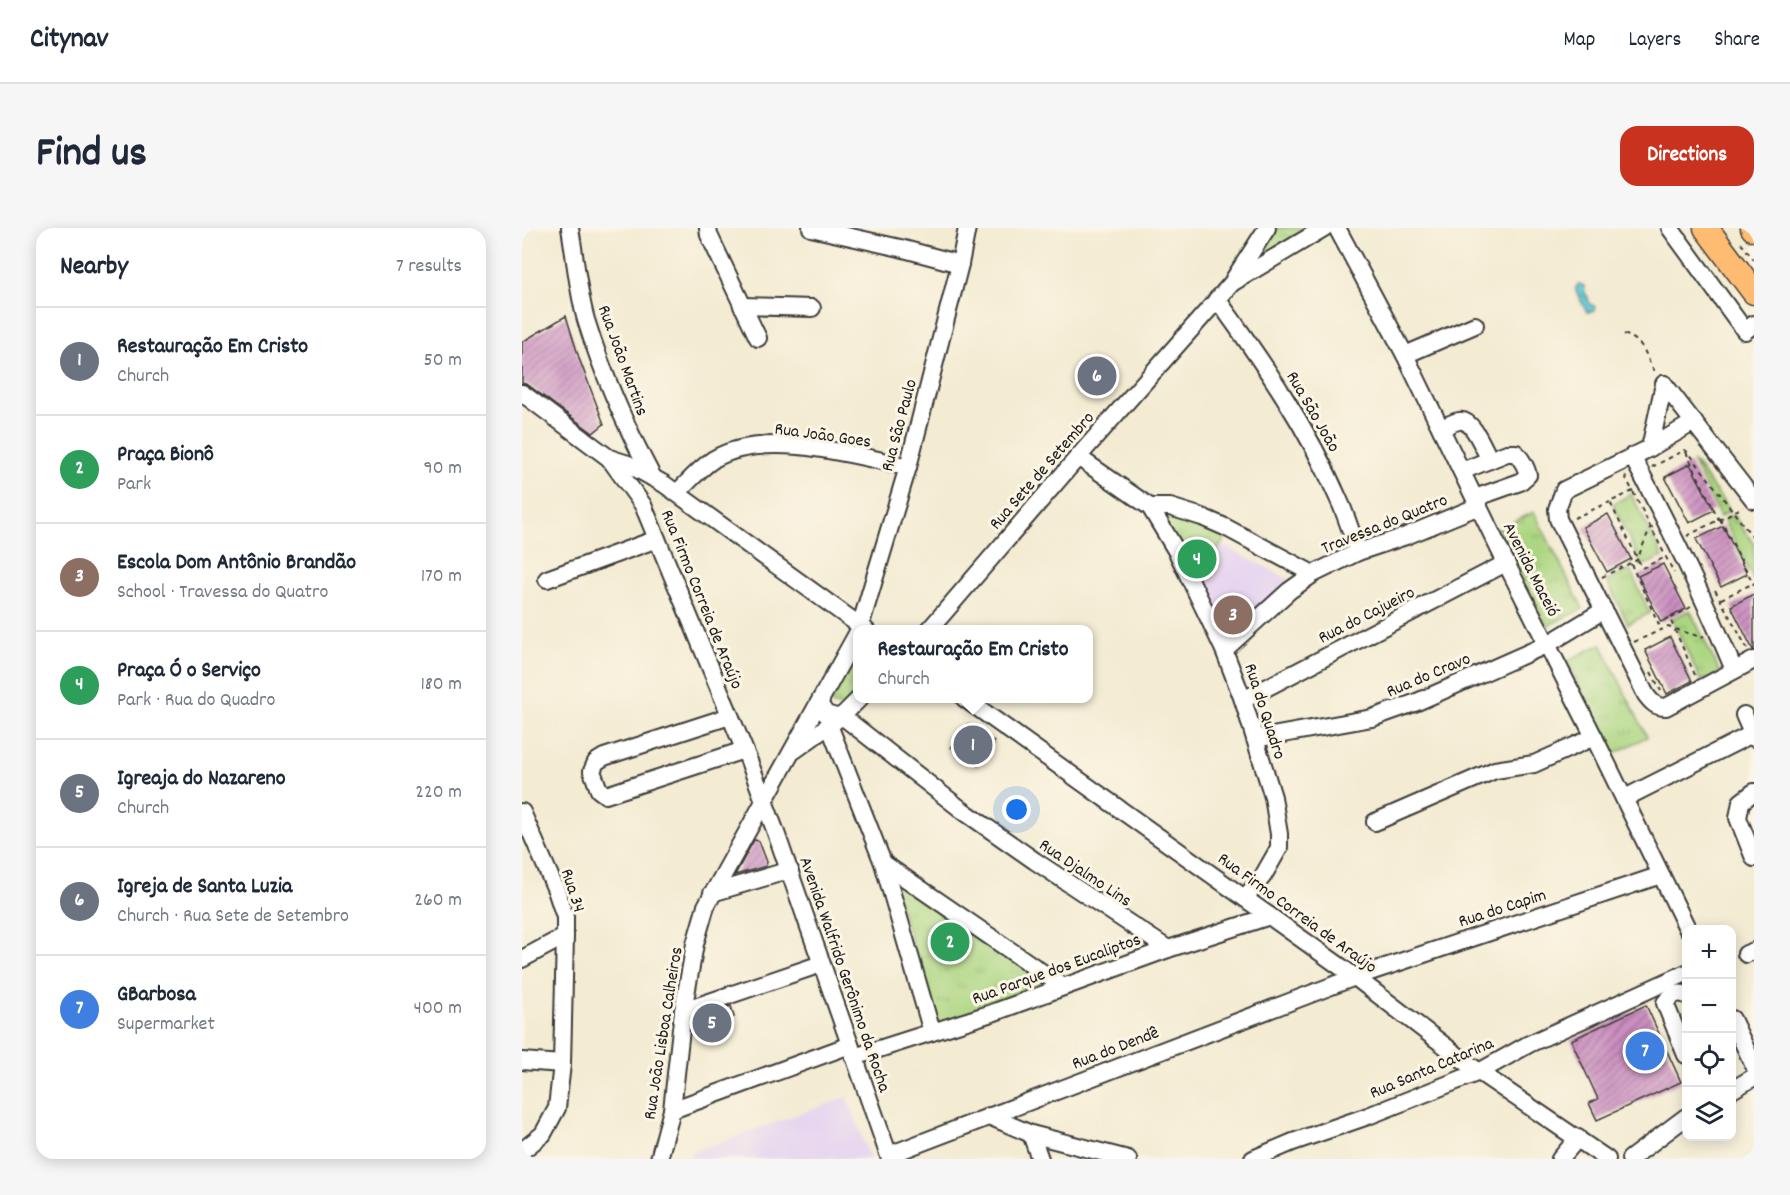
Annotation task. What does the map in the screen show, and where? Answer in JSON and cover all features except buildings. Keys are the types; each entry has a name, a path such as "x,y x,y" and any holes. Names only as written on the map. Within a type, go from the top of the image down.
{"highway":[{"path":"1706,228 1754,292"}],"street":[{"name":"Rua João Martins","path":"570,228 585,318 612,396 630,435 665,485"},
{"path":"708,228 709,235 758,338"},
{"path":"811,228 960,264"},
{"name":"Rua São Paulo","path":"862,625 908,467 960,264 967,228"},
{"name":"Rua Sete de Setembro","path":"933,625 1232,283 1267,228"},
{"name":"Rua Sete de Setembro","path":"1232,283 1324,228"},
{"name":"Avenida Maceió","path":"1337,228 1405,355 1686,925"},
{"path":"1670,228 1751,333"},
{"name":"Rua São João","path":"1217,299 1267,368 1318,458 1340,501 1358,552"},
{"path":"742,306 812,308"},
{"path":"1405,355 1475,325"},
{"path":"1664,384 1694,422 1749,503"},
{"path":"1650,448 1664,384"},
{"name":"Rua Firmo Correia de Araújo","path":"524,398 609,458 628,464 665,485 856,625"},
{"path":"1441,429 1459,420 1465,421 1472,426 1490,460 1462,471"},
{"path":"1694,422 1650,448 1564,490 1557,509 1558,519 1646,695 1653,704 1666,707 1754,660"},
{"name":"Rua João Martins","path":"609,458 618,453 630,435"},
{"name":"Rua João Goes","path":"643,505 650,492 695,474 715,459 740,448 796,446 838,452 908,467"},
{"name":"Travessa do Quatro","path":"1224,650 1289,591 1313,574 1358,552 1406,536 1520,482 1528,475 1516,453 1508,453 1490,460"},
{"path":"1078,457 1150,507 1170,507 1202,517 1313,574"},
{"name":"Rua Firmo Correia de Araújo","path":"609,458 643,505 650,541 723,718 764,802"},
{"path":"1625,460 1659,524 1676,542 1719,632 1734,670"},
{"name":"Rua do Quadro","path":"1150,507 1177,552 1224,650 1243,700 1273,797 1279,848 1263,876 1245,898"},
{"path":"547,579 650,541"},
{"name":"Rua do Cajueiro","path":"1243,700 1506,563"},
{"name":"Rua do Cravo","path":"1255,739 1372,718 1417,702 1548,644 1604,610"},
{"name":"Rua São Paulo","path":"790,754 853,643"},
{"name":"Rua Djalmo Lins","path":"821,699 820,705 826,714 836,717 835,720 870,738 962,810 1168,949"},
{"path":"790,754 855,703"},
{"name":"Rua Firmo Correia de Araújo","path":"970,703 1355,976 1479,1072 1607,1159"},
{"path":"1624,798 1753,736 1744,715"},
{"path":"723,718 596,762 592,771 599,790 606,795 741,755 758,768 779,774"},
{"path":"835,720 842,757 883,863 932,1032"},
{"path":"1375,822 1495,770 1534,764 1594,737"},
{"path":"842,757 848,744 856,739 870,738"},
{"name":"Rua João Lisboa Calheiros","path":"659,1159 672,1110 683,1011 695,944 706,906 790,754"},
{"path":"1754,792 1741,802 1738,818 1754,858"},
{"name":"Avenida Walfrido Gerônimo da Rocha","path":"764,802 790,870 889,1157"},
{"name":"Rua 34","path":"522,812 556,890 565,917 562,1064 557,1108 543,1134 522,1151"},
{"path":"748,830 775,830"},
{"path":"883,863 1062,986"},
{"path":"712,893 790,870"},
{"name":"Rua do Capim","path":"1355,976 1661,875"},
{"name":"Rua Parque dos Eucaliptos","path":"672,1110 852,1051 932,1032 992,1013 1168,949 1270,916"},
{"path":"522,959 565,936"},
{"path":"683,1011 821,964"},
{"name":"Rua Santa Catarina","path":"1253,1159 1479,1072 1529,1044 1682,975"},
{"name":"Rua do Dendê","path":"889,1157 989,1116 1355,976"},
{"path":"1682,993 1669,998 1665,1003 1682,1045"},
{"path":"1736,1029 1754,1066"},
{"path":"522,1061 562,1064"},
{"path":"1736,1087 1754,1077"},
{"path":"989,1116 1031,1134 1128,1159"},
{"path":"1630,1159 1682,1120"},
{"path":"1031,1134 1040,1159"},
{"path":"1560,1159 1578,1138"}],"path":[{"path":"1624,334 1636,339 1664,384"},
{"path":"1652,468 1685,450"},
{"path":"1685,450 1754,539"},
{"path":"1685,450 1754,584 1720,599"},
{"path":"1625,460 1633,491 1659,524 1666,557 1676,577"},
{"path":"1574,518 1633,491"},
{"path":"1610,502 1642,568 1666,557"},
{"path":"1676,542 1749,503"},
{"path":"1590,581 1637,560 1659,524"},
{"path":"1631,564 1661,630"},
{"path":"1691,608 1670,619 1696,676"},
{"path":"1623,647 1668,627 1701,637 1719,632"},
{"path":"1651,672 1662,692"}],"shaded area":[{"path":"1222,545 1292,581 1225,640 1199,590"},
{"path":"847,1097 870,1159 692,1159 690,1153"}],"green space":[{"path":"1271,228 1313,228 1245,268"},
{"path":"1693,462 1696,464 1730,511 1720,517"},
{"path":"1631,494 1663,557 1642,566 1613,504"},
{"path":"1155,511 1228,533 1197,584"},
{"path":"1534,512 1583,609 1547,626 1498,529"},
{"path":"1733,515 1754,544 1754,581 1724,520"},
{"path":"1630,570 1650,613 1628,624 1607,581"},
{"path":"1690,610 1720,673 1701,681 1672,619"},
{"path":"1601,644 1647,737 1613,754 1567,661"},
{"path":"853,648 853,697 842,707 833,705 829,699"},
{"path":"888,869 1050,986 938,1025"}],"water":[{"path":"1579,284 1584,286 1584,292 1589,303 1595,307 1595,311 1587,312 1576,291"}],"place":[{"name":"Igreja de Santa Luzia","path":"1097,376"},
{"name":"Praça Ó o Serviço","path":"1197,559"},
{"name":"Escola Dom Antônio Brandão","path":"1233,615"},
{"name":"Restauração Em Cristo","path":"973,745"},
{"name":"Praça Bionô","path":"950,942"},
{"name":"Igreaja do Nazareno","path":"712,1023"},
{"name":"GBarbosa","path":"1645,1051"}]}
